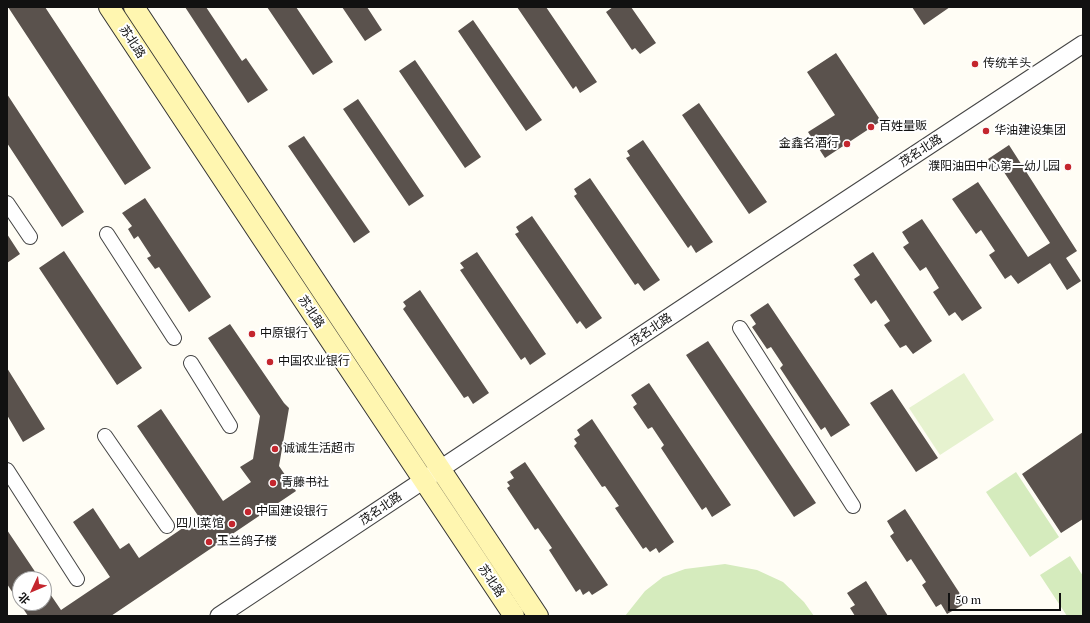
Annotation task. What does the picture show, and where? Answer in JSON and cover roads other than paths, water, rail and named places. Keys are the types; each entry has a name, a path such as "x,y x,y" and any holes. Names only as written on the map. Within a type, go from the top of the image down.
{"main road":[{"name":"苏北路","path":"109,7 514,616"},
{"name":"苏北路","path":"134,7 538,616"}],"street":[{"name":"茂名北路","path":"219,616 1083,44"},
{"path":"7,203 30,236"},
{"path":"107,234 174,338"},
{"path":"740,328 853,506"},
{"path":"191,363 230,426"},
{"path":"105,436 167,526"},
{"path":"7,470 77,579"}],"place":[{"name":"传统羊头","path":"975,64"},
{"name":"百姓量贩","path":"871,127"},
{"name":"华油建设集团","path":"986,131"},
{"name":"金鑫名酒行","path":"847,144"},
{"name":"濮阳油田中心第一幼儿园","path":"1068,167"},
{"name":"中原银行","path":"252,334"},
{"name":"中国农业银行","path":"270,362"},
{"name":"诚诚生活超市","path":"275,449"},
{"name":"青藤书社","path":"273,483"},
{"name":"中国建设银行","path":"248,512"},
{"name":"四川菜馆","path":"232,524"},
{"name":"玉兰鸽子楼","path":"209,542"}]}
